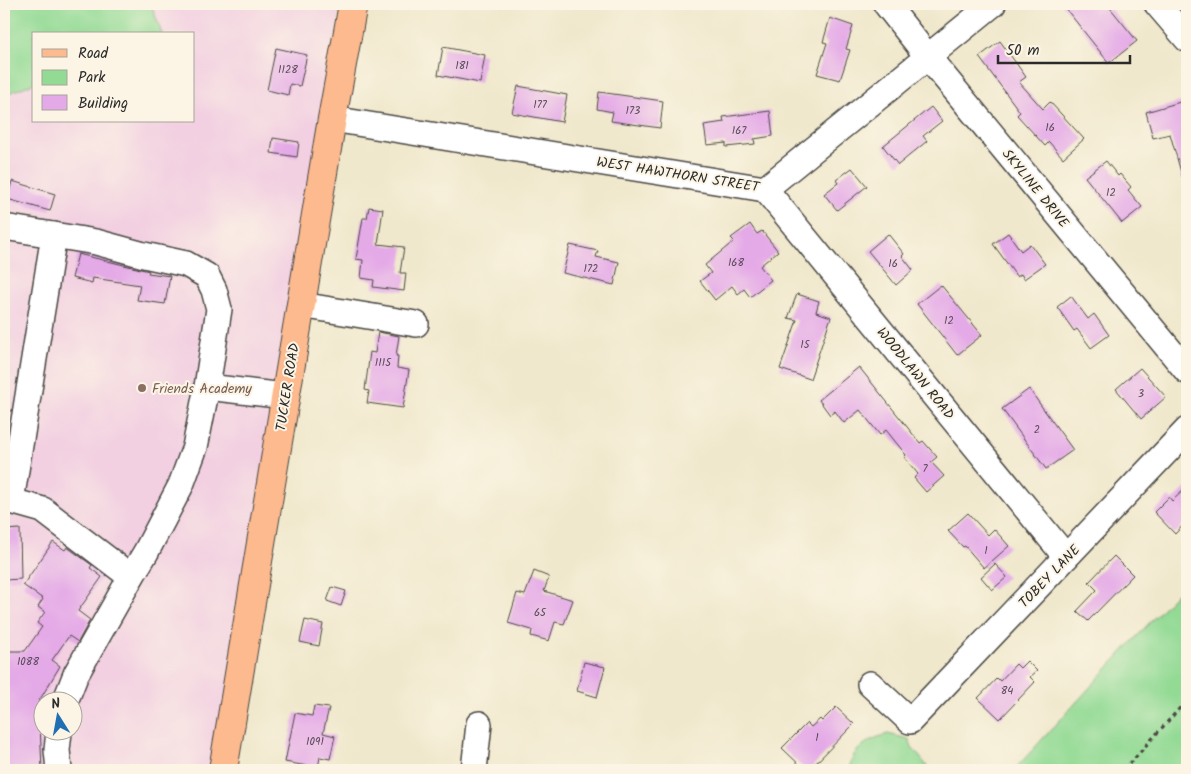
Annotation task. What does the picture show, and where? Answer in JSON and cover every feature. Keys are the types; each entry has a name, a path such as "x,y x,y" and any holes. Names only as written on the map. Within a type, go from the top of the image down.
{"main road":[{"name":"TUCKER ROAD","path":"222,770 353,4"}],"street":[{"name":"SKYLINE DRIVE","path":"886,4 1187,371"},
{"name":"WEST HAWTHORN STREET","path":"332,119 764,189 993,4"},
{"path":"1157,4 1187,39"},
{"name":"WOODLAWN ROAD","path":"764,189 1066,557"},
{"path":"4,227 96,242 186,264 207,276 214,290 219,309 207,387 195,447 181,485 146,552 76,674 69,692"},
{"path":"54,235 7,501 43,510 131,577"},
{"path":"301,305 416,324"},
{"path":"207,387 285,396"},
{"name":"TOBEY LANE","path":"870,684 910,720 1187,430"},
{"path":"474,770 479,724"},
{"path":"58,742 60,770"}],"path":[{"path":"1124,770 1187,700"}],"shaded area":[{"name":"Friends Academy","path":"4,4 341,4 216,770 4,770"}],"green space":[{"path":"4,4 151,4 161,32 32,32 32,84 4,95"},
{"path":"1187,582 1187,770 1014,770"},
{"path":"888,734 909,739 912,747 930,770 848,770 854,755 864,744"}],"building":[{"path":"1062,4 1107,4 1137,41 1109,63"},
{"path":"830,18 853,26 846,49 850,50 840,80 817,74 827,43 823,42"},
{"path":"1000,41 1026,77 1019,82 1043,109 1050,102 1084,139 1063,158 1049,142 1045,146 1017,115 1020,112 979,57"},
{"path":"443,47 485,55 480,83 438,75"},
{"path":"276,48 307,55 300,86 290,84 288,95 267,90"},
{"path":"518,86 567,95 562,122 512,113"},
{"path":"599,92 663,101 660,128 611,121 613,112 597,109"},
{"path":"1187,100 1187,178 1183,179 1170,134 1153,138 1146,112"},
{"path":"931,107 942,121 923,136 927,141 898,165 883,146"},
{"path":"770,111 773,136 754,139 755,144 726,147 726,143 707,145 704,125 724,122 723,117"},
{"path":"273,138 299,142 297,157 271,153"},
{"path":"1106,161 1118,176 1120,174 1131,187 1128,190 1142,207 1122,223 1085,177"},
{"path":"852,168 867,186 837,210 824,194 838,183 836,180"},
{"path":"12,181 55,194 50,211 7,199"},
{"path":"369,207 383,209 378,244 404,247 400,273 406,273 404,291 373,287 374,280 361,278 363,260 356,259 363,218 367,218"},
{"path":"750,224 757,234 762,231 778,251 760,266 771,280 750,297 744,289 738,294 732,286 715,300 700,281 711,273 705,265 734,241 731,238"},
{"path":"1008,233 1021,251 1030,244 1045,264 1024,279 1021,274 1017,277 993,244"},
{"path":"888,234 904,254 902,256 913,270 896,285 868,251"},
{"path":"570,245 598,251 596,257 619,262 614,285 563,273"},
{"path":"78,254 149,271 148,273 170,276 165,304 137,300 140,285 93,278 92,283 72,278"},
{"path":"941,285 982,335 957,355 917,304"},
{"path":"797,294 819,301 816,312 831,317 810,379 780,369 797,320 788,318"},
{"path":"1071,296 1088,319 1094,314 1109,335 1091,348 1077,329 1074,331 1057,307"},
{"path":"378,332 399,336 396,356 398,356 397,368 409,370 403,408 367,403 369,391 365,390 370,352 375,353"},
{"path":"859,367 920,443 923,441 937,457 931,462 944,476 926,492 914,478 918,474 904,457 906,455 886,430 880,435 860,410 844,423 835,411 830,415 819,400"},
{"path":"1140,368 1166,397 1141,419 1116,389"},
{"path":"1029,389 1073,450 1046,469 1002,409"},
{"path":"1187,487 1187,521 1175,534 1154,512 1169,497 1172,501"},
{"path":"968,513 988,535 994,529 1009,546 984,568 965,546 963,547 948,531"},
{"path":"20,529 21,579 4,580 4,530"},
{"path":"53,542 65,550 67,547 92,565 90,568 102,577 78,611 90,620 78,642 69,636 52,660 60,666 44,692 32,692 32,742 41,742 42,770 4,770 4,651 25,651 42,627 37,623 45,612 38,607 43,599 23,585"},
{"path":"1114,556 1133,575 1088,621 1077,611 1097,590 1089,582"},
{"path":"995,564 1007,577 992,590 981,577"},
{"path":"534,571 549,577 544,591 573,600 564,624 555,622 549,641 531,636 532,630 508,623 517,593 525,595"},
{"path":"332,587 346,591 341,606 327,601"},
{"path":"305,620 323,624 319,646 300,642"},
{"path":"1027,661 1037,671 1030,677 1035,682 1000,719 978,698 997,678 1000,681 1016,664 1020,668"},
{"path":"584,662 605,667 597,697 577,691"},
{"path":"314,706 329,708 323,733 335,736 330,759 320,757 318,768 285,762 295,713 312,716"},
{"path":"836,707 854,724 809,770 805,770 782,748 807,723 811,727 820,719 822,721"}],"place":[{"name":"Friends Academy","path":"142,388"}]}
